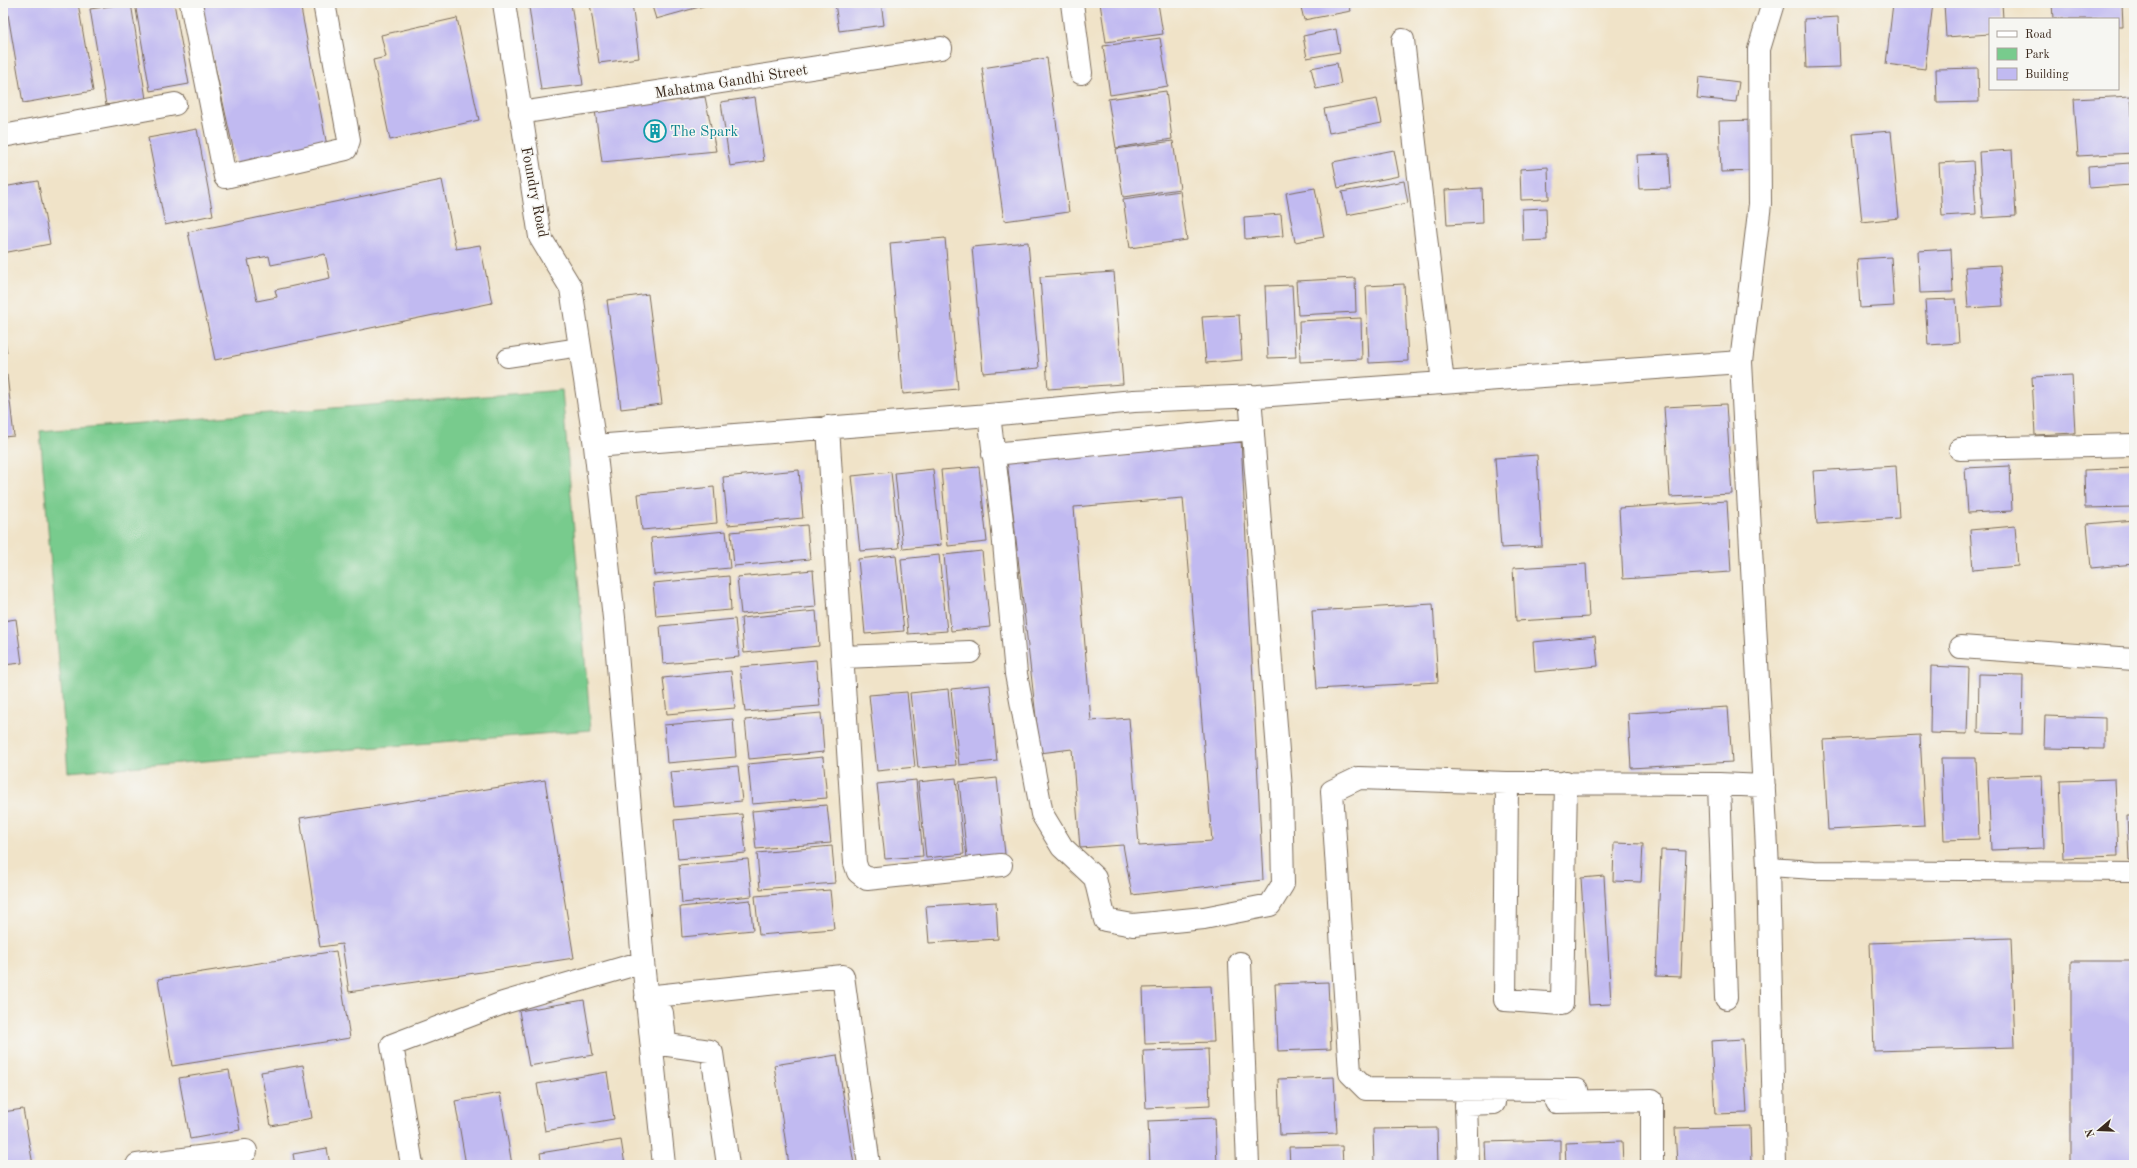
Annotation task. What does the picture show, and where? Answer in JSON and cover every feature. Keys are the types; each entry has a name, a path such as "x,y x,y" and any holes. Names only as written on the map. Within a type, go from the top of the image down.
{"street":[{"path":"191,3 225,177 346,149 349,140 324,3"},
{"name":"Foundry Road","path":"504,3 540,237 571,288 595,446 614,618 643,962 653,997"},
{"path":"1072,3 1081,73"},
{"path":"1773,3 1759,49 1760,204 1741,362 1768,868 1775,1165"},
{"path":"1404,40 1443,383"},
{"name":"Mahatma Gandhi Street","path":"520,113 941,48"},
{"path":"3,136 175,104"},
{"path":"595,446 989,415 1134,401 1250,396 1741,362"},
{"path":"989,415 1016,674 1042,814 1062,847 1095,878 1105,920 1133,926 1204,918 1270,904 1283,884 1281,789 1250,396"},
{"path":"828,427 855,863 858,872 867,879 1001,865"},
{"path":"993,454 1253,429"},
{"path":"1960,449 2134,445"},
{"path":"1961,647 2134,659"},
{"path":"843,657 970,652"},
{"path":"1577,1090 1366,1089 1350,1073 1332,791 1359,778 1508,783 1566,782 1764,786"},
{"path":"1508,783 1505,1000 1562,1004 1566,782"},
{"path":"1719,784 1726,998"},
{"path":"412,1165 392,1045 503,1003 643,962"},
{"path":"1240,963 1248,1165"},
{"path":"653,997 843,976 869,1165"},
{"path":"653,997 664,1165"},
{"path":"653,997 665,1042 668,1045 710,1051 712,1053 728,1165"},
{"path":"1468,1165 1466,1104 1652,1100 1652,1165"},
{"path":"137,1165 246,1151"}],"lane":[{"path":"506,358 580,347"},
{"path":"1768,868 2134,872"}],"green space":[{"path":"562,390 591,730 68,772 40,431"}],"building":[{"path":"6,3 78,3 93,91 23,103"},
{"path":"131,3 146,99 106,105 90,9"},
{"path":"135,3 174,3 189,84 150,91"},
{"path":"201,3 300,3 327,146 237,166"},
{"path":"558,3 571,3 583,85 541,90 529,7"},
{"path":"590,3 632,3 639,58 599,63"},
{"path":"651,3 710,3 710,4 656,19"},
{"path":"835,3 881,3 884,25 839,31"},
{"path":"1100,3 1158,3 1163,34 1106,42"},
{"path":"1300,3 1349,3 1351,11 1304,20"},
{"path":"1893,3 1933,3 1925,69 1886,64"},
{"path":"1944,3 2002,3 2003,18 1989,18 1989,34 1946,37"},
{"path":"2052,3 2122,3 2123,27 2119,27 2119,18 2053,18"},
{"path":"1838,17 1840,67 1806,68 1804,19"},
{"path":"457,18 479,120 390,140 373,60 386,57 381,35"},
{"path":"1336,29 1340,52 1307,58 1303,36"},
{"path":"1160,38 1168,86 1110,95 1103,46"},
{"path":"1047,58 1069,212 1004,221 982,68"},
{"path":"1337,63 1341,84 1316,89 1311,68"},
{"path":"1978,68 1979,102 1937,103 1936,69"},
{"path":"1699,77 1739,82 1736,102 1697,98"},
{"path":"1166,91 1172,139 1116,148 1108,99"},
{"path":"2131,96 2134,153 2078,156 2074,99"},
{"name":"The Spark","path":"705,97 716,151 602,162 595,110"},
{"path":"755,97 764,161 730,166 721,102"},
{"path":"1377,99 1382,123 1329,133 1324,109"},
{"path":"1757,120 1759,171 1721,172 1719,121"},
{"path":"197,129 213,215 165,225 148,138"},
{"path":"1891,131 1899,218 1862,222 1853,134"},
{"path":"1173,141 1180,189 1123,197 1116,149"},
{"path":"1394,150 1399,176 1338,188 1333,162"},
{"path":"2012,150 2016,216 1983,218 1979,152"},
{"path":"1669,154 1671,188 1639,189 1637,155"},
{"path":"1973,161 1976,214 1942,216 1939,163"},
{"path":"2130,163 2131,185 2089,188 2088,166"},
{"path":"1548,167 1549,199 1521,200 1520,169"},
{"path":"442,180 456,249 480,245 492,303 215,360 188,232","holes":["325,254 330,278 275,290 277,297 257,301 248,260 269,256 271,265"]},
{"path":"38,181 50,244 3,253 3,187"},
{"path":"1404,181 1408,203 1347,215 1342,192"},
{"path":"1315,188 1324,237 1295,242 1286,193"},
{"path":"1482,188 1483,223 1447,225 1445,190"},
{"path":"1180,191 1187,240 1130,248 1123,199"},
{"path":"1546,208 1547,240 1523,241 1522,209"},
{"path":"1281,214 1283,236 1245,239 1244,217"},
{"path":"945,238 958,389 903,394 890,243"},
{"path":"1028,242 1039,368 983,373 972,247"},
{"path":"1951,249 1953,292 1920,293 1918,251"},
{"path":"1891,257 1894,306 1860,308 1857,259"},
{"path":"2000,265 2003,306 1968,308 1965,267"},
{"path":"1114,272 1123,384 1048,389 1040,277"},
{"path":"1355,278 1356,312 1298,315 1296,281"},
{"path":"1404,284 1408,361 1369,363 1366,286"},
{"path":"1292,285 1296,357 1268,358 1265,286"},
{"path":"648,294 662,404 621,409 607,300"},
{"path":"1956,299 1959,343 1928,345 1925,300"},
{"path":"1239,315 1242,360 1206,363 1202,317"},
{"path":"1361,318 1362,359 1300,362 1299,321"},
{"path":"3,331 7,352 3,353"},
{"path":"3,375 7,375 14,436 3,437"},
{"path":"2072,375 2075,433 2035,435 2032,377"},
{"path":"1726,404 1732,494 1670,497 1664,407"},
{"path":"1241,439 1263,880 1132,895 1123,845 1080,848 1072,749 1040,753 1007,460","holes":["1183,498 1212,841 1139,846 1129,718 1091,721 1074,507"]},
{"path":"1537,455 1542,546 1501,548 1495,458"},
{"path":"1896,466 1899,518 1817,524 1813,471"},
{"path":"2010,466 2012,511 1968,513 1965,468"},
{"path":"979,467 987,542 948,546 941,470"},
{"path":"2134,468 2134,507 2085,508 2084,470"},
{"path":"933,469 941,545 903,549 895,473"},
{"path":"799,470 803,518 728,525 723,477"},
{"path":"891,472 899,548 860,551 852,476"},
{"path":"714,487 717,523 642,530 638,494"},
{"path":"1727,501 1731,572 1623,579 1619,508"},
{"path":"2134,520 2134,564 2091,568 2087,524"},
{"path":"807,525 810,559 734,566 731,532"},
{"path":"2015,526 2018,566 1973,570 1970,530"},
{"path":"726,531 730,568 654,575 651,538"},
{"path":"982,551 990,627 951,631 944,555"},
{"path":"896,555 904,631 865,634 858,559"},
{"path":"939,555 947,631 908,634 901,559"},
{"path":"1586,564 1589,617 1516,621 1513,568"},
{"path":"813,570 816,607 741,614 737,577"},
{"path":"729,576 731,610 656,616 653,583"},
{"path":"1433,604 1438,682 1317,689 1312,611"},
{"path":"816,611 819,646 744,653 741,618"},
{"path":"16,619 22,663 3,665 3,621"},
{"path":"735,619 739,657 663,664 660,626"},
{"path":"1595,636 1598,666 1535,672 1533,642"},
{"path":"816,660 820,706 745,712 740,667"},
{"path":"1931,666 1969,668 1967,734 1930,733"},
{"path":"731,671 735,708 667,714 663,678"},
{"path":"1979,674 2023,675 2022,734 1978,733"},
{"path":"990,685 997,761 959,765 951,689"},
{"path":"948,689 956,765 918,768 910,693"},
{"path":"907,692 915,767 877,771 869,695"},
{"path":"1728,707 1732,762 1631,768 1628,713"},
{"path":"821,713 824,752 749,759 745,720"},
{"path":"2045,716 2105,718 2105,749 2044,748"},
{"path":"733,719 736,757 667,763 664,725"},
{"path":"1920,735 1925,825 1828,830 1823,740"},
{"path":"823,757 827,798 752,804 748,764"},
{"path":"1941,758 1976,758 1979,839 1944,840"},
{"path":"738,766 742,801 674,807 670,772"},
{"path":"2042,775 2044,848 1991,850 1988,777"},
{"path":"956,778 964,854 926,858 918,782"},
{"path":"997,778 1005,854 967,858 959,782"},
{"path":"2115,779 2118,856 2063,858 2060,781"},
{"path":"545,780 574,958 349,992 342,944 320,947 300,818"},
{"path":"916,780 923,856 885,859 877,784"},
{"path":"827,805 831,843 756,849 752,811"},
{"path":"742,814 746,853 678,859 674,820"},
{"path":"2127,816 2134,816 2134,860 2129,860"},
{"path":"1614,843 1643,844 1641,882 1613,881"},
{"path":"832,846 835,883 760,889 757,853"},
{"path":"1661,850 1686,851 1681,977 1656,976"},
{"path":"748,859 752,896 682,903 679,865"},
{"path":"1604,876 1611,1004 1589,1005 1581,878"},
{"path":"830,890 834,929 759,935 755,896"},
{"path":"750,900 753,930 682,937 680,907"},
{"path":"996,902 998,939 929,943 926,906"},
{"path":"2011,938 2015,1047 1874,1051 1870,943"},
{"path":"336,951 350,1038 172,1066 158,979"},
{"path":"2071,961 2134,961 2134,1165 2071,1165"},
{"path":"1328,982 1331,1049 1278,1051 1275,984"},
{"path":"1211,986 1214,1042 1145,1044 1143,988"},
{"path":"584,1000 593,1055 529,1066 519,1011"},
{"path":"1743,1039 1747,1113 1715,1114 1711,1041"},
{"path":"1208,1049 1210,1105 1146,1108 1143,1051"},
{"path":"837,1055 854,1165 789,1165 774,1065"},
{"path":"303,1065 312,1118 271,1126 261,1072"},
{"path":"229,1070 240,1130 190,1139 179,1078"},
{"path":"607,1072 614,1119 545,1131 537,1084"},
{"path":"1334,1077 1337,1133 1280,1135 1278,1079"},
{"path":"500,1093 512,1165 466,1165 455,1101"},
{"path":"23,1109 33,1165 3,1165 3,1112"},
{"path":"1215,1118 1217,1165 1150,1165 1148,1121"},
{"path":"1750,1126 1751,1165 1677,1165 1675,1128"},
{"path":"1437,1128 1438,1165 1374,1165 1373,1129"},
{"path":"621,1140 625,1165 542,1165 540,1153"},
{"path":"1560,1140 1560,1165 1486,1165 1485,1142"},
{"path":"1622,1141 1623,1165 1566,1165 1565,1143"},
{"path":"1342,1146 1343,1165 1290,1165 1289,1147"},
{"path":"327,1148 330,1165 295,1165 293,1154"}],"place":[{"name":"The Spark","path":"655,131"}]}
